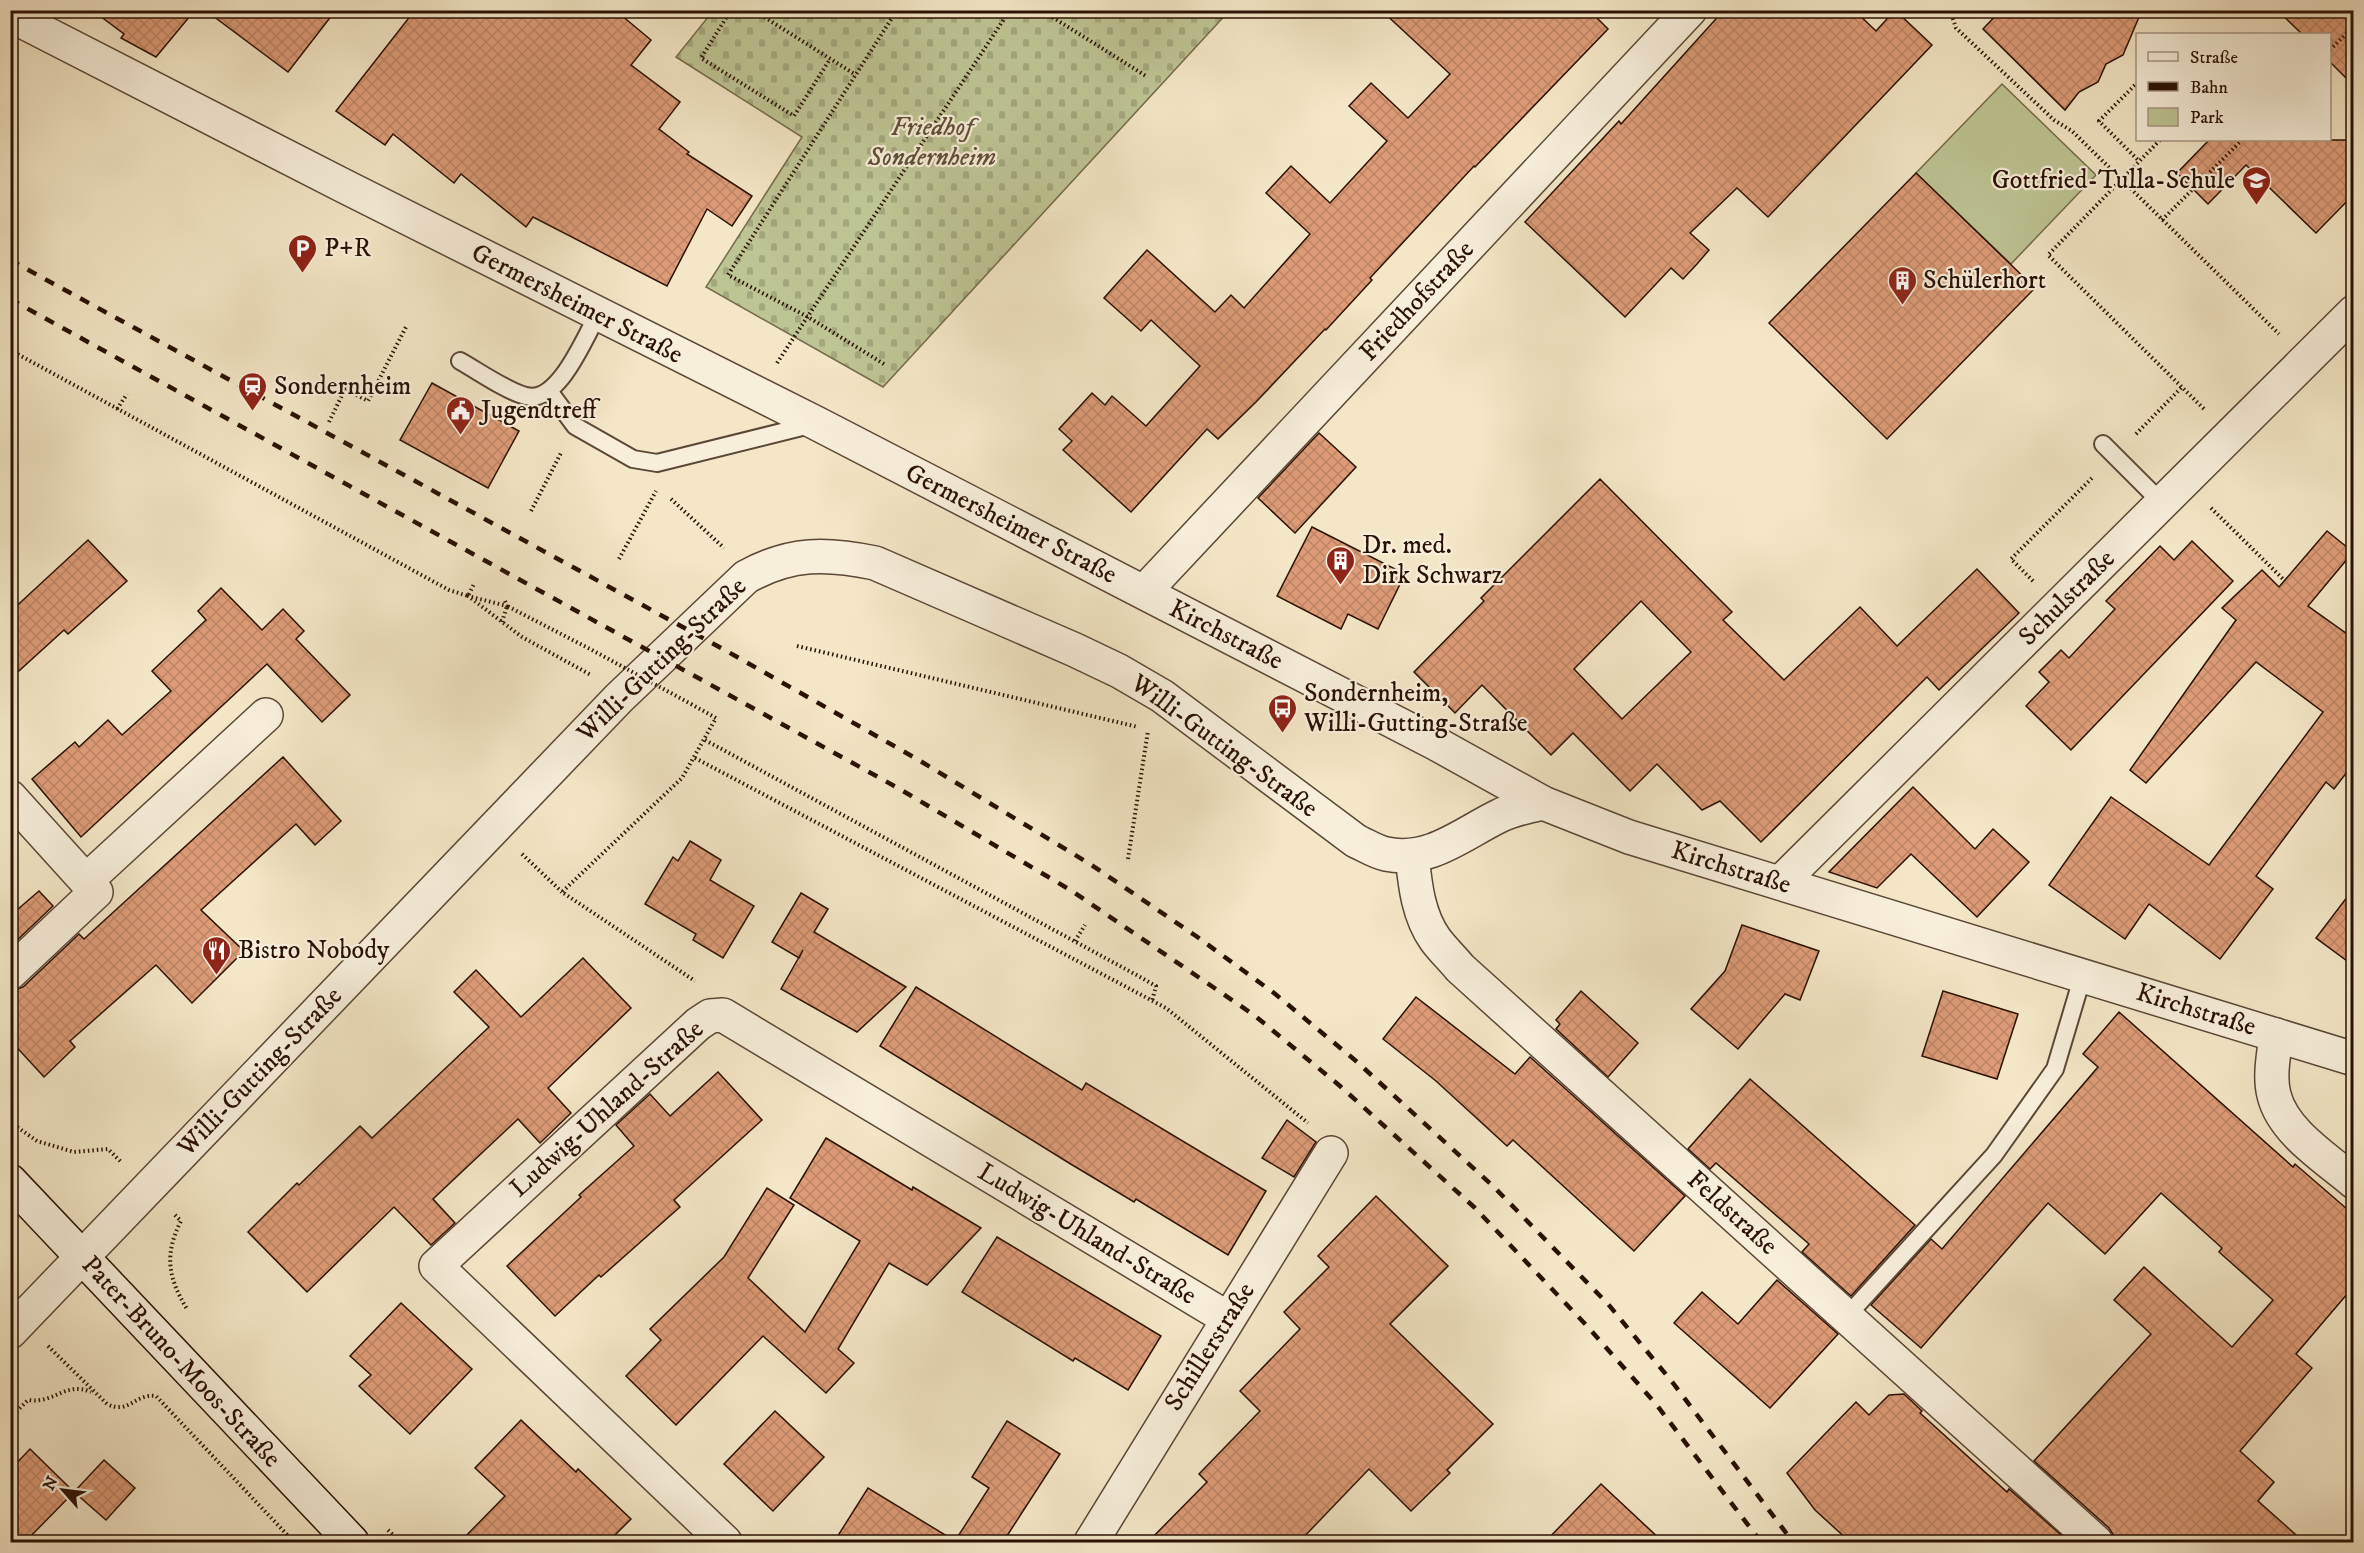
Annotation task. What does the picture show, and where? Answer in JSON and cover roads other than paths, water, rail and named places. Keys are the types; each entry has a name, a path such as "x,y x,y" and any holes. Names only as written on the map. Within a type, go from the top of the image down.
{"street":[{"name":"Friedhofstraße","path":"1144,592 1690,10"},
{"name":"Germersheimer Straße","path":"10,15 816,423 1144,592"},
{"name":"Schulstraße","path":"1780,883 2354,312"},
{"name":"Willi-Gutting-Straße","path":"17,1325 619,698 746,577 765,567 813,555 843,556 875,563 1075,650 1119,671 1162,696 1356,841 1385,854 1412,856 1437,850 1498,817 1519,808 1543,803"},
{"name":"Kirchstraße","path":"1144,592 1435,743 1543,803 1629,837 2354,1059"},
{"path":"87,880 266,715"},
{"path":"10,797 96,892 10,973"},
{"name":"Feldstraße","path":"1412,856 1415,886 1421,911 1434,938 1460,968 2096,1542"},
{"name":"Ludwig-Uhland-Straße","path":"725,1542 436,1266 698,1024 710,1016 723,1015 1227,1318"},
{"path":"2276,1035 2272,1072 2274,1094 2283,1116 2309,1144 2354,1182"},
{"name":"Schillerstraße","path":"1091,1542 1227,1318 1331,1153"},
{"name":"Pater-Bruno-Moos-Straße","path":"10,1181 351,1542"}],"lane":[{"path":"460,362 529,397 543,395 561,379 598,314"},
{"path":"549,391 575,426 633,459 657,464 816,423"},
{"path":"2109,450 2173,492"},
{"path":"1846,1317 1994,1155 2055,1069 2083,975"}],"railway":[{"path":"10,260 723,649 917,759 1090,864 1196,936 1274,993 1356,1061 1493,1186 1608,1304 1673,1383 1793,1542"},
{"path":"10,299 898,788 1072,891 1254,1015 1340,1086 1474,1207 1587,1326 1656,1404 1761,1542"}],"place":[{"name":"Gottfried-Tulla-Schule","path":"2256,206"},
{"name":"P+R","path":"303,274"},
{"name":"Schülerhort","path":"1902,306"},
{"name":"Sondernheim","path":"253,412"},
{"name":"Jugendtreff","path":"460,436"},
{"name":"Dr. med. Dirk Schwarz","path":"1341,586"},
{"name":"Sondernheim, Willi-Gutting-Straße","path":"1283,734"},
{"name":"Bistro Nobody","path":"217,976"}],"park label":[{"name":"Friedhof Sondernheim","path":"932,142"}]}
